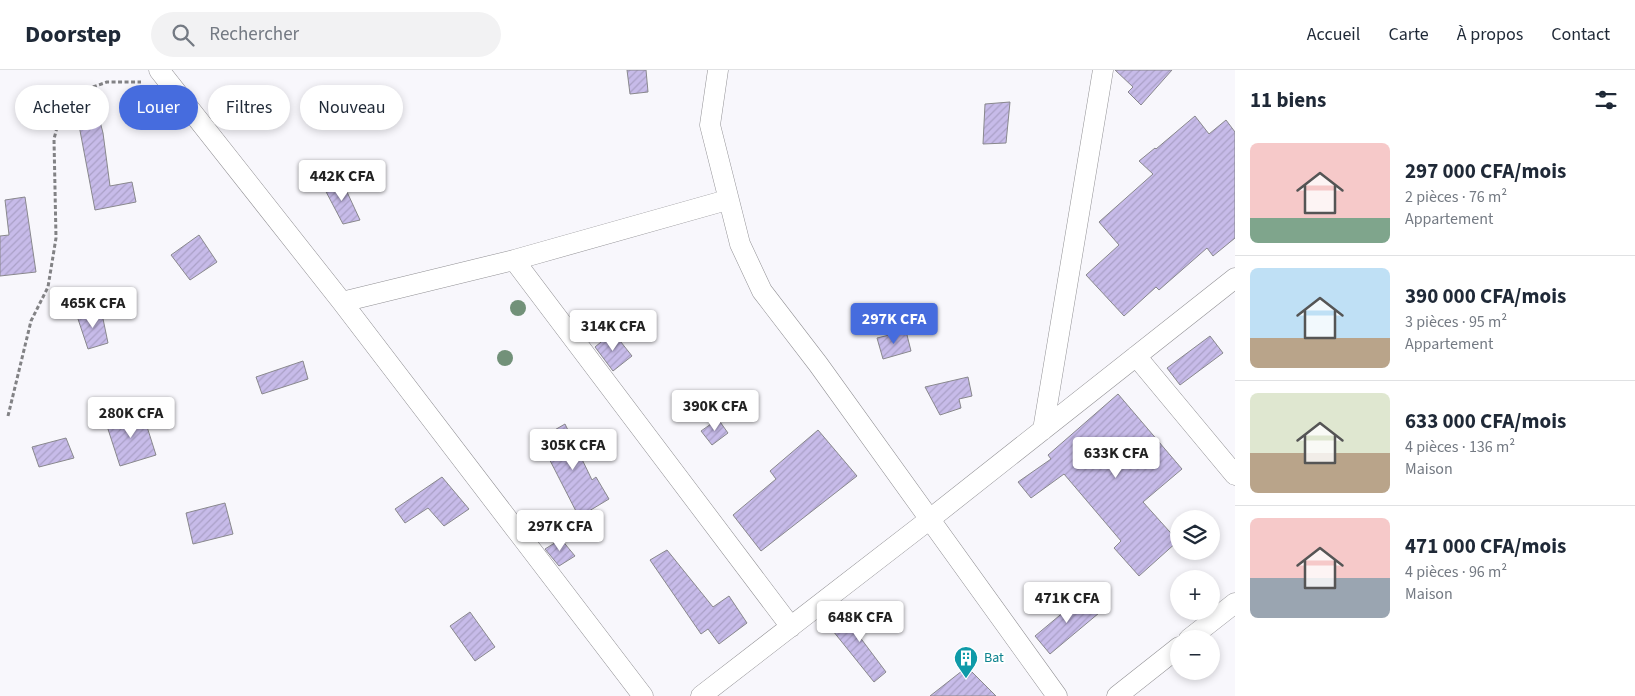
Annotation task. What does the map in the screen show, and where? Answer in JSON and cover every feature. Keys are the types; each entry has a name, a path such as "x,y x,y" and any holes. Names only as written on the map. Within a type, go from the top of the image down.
{"street":[{"path":"718,70 710,125 727,200 740,244 762,291 818,364 1057,696"},
{"path":"1043,430 1103,70"},
{"path":"163,75 342,302 643,696"},
{"path":"342,302 514,260 727,200"},
{"path":"514,260 791,627"},
{"path":"701,696 930,519 1235,278"},
{"path":"1136,356 1235,474"},
{"path":"1200,630 1235,603"},
{"path":"1117,696 1170,654"}],"path":[{"path":"8,416 30,321 48,287 56,238 54,139 64,97 107,82 163,75"}],"building":[{"path":"627,70 646,70 648,92 630,94"},
{"path":"1115,70 1172,70 1141,105 1128,92 1133,87"},
{"path":"1010,102 1006,143 983,144 985,104"},
{"path":"1195,116 1209,134 1226,120 1235,132 1235,238 1213,256 1207,248 1159,290 1156,287 1124,316 1086,275 1119,245 1099,222 1153,174 1139,161"},
{"path":"80,130 102,130 110,186 132,182 136,202 95,210"},
{"path":"341,179 360,220 343,224 323,186"},
{"path":"25,197 36,272 0,276 0,236 9,235 5,200"},
{"path":"199,235 217,262 190,280 171,255"},
{"path":"101,309 108,343 88,349 77,316"},
{"path":"906,331 911,351 883,359 877,338"},
{"path":"613,332 632,356 613,371 595,347"},
{"path":"1210,336 1223,353 1180,385 1167,368"},
{"path":"303,361 308,379 262,394 256,377"},
{"path":"968,377 972,396 959,399 961,408 940,415 925,387"},
{"path":"1118,394 1182,469 1143,502 1170,532 1170,548 1139,576 1114,548 1121,541 1064,474 1031,498 1018,482 1051,459 1048,455"},
{"path":"142,411 156,455 120,466 106,423"},
{"path":"718,419 728,433 712,445 701,431"},
{"path":"565,424 592,480 596,477 609,499 579,517 539,439"},
{"path":"818,430 857,476 761,551 733,515 776,479 770,471"},
{"path":"66,438 74,458 39,467 32,447"},
{"path":"442,477 469,509 444,526 428,508 405,523 395,509"},
{"path":"225,503 233,534 193,544 186,513"},
{"path":"561,539 575,556 559,566 545,549"},
{"path":"667,550 713,607 729,596 747,623 719,644 708,629 701,634 650,560"},
{"path":"1084,595 1099,613 1050,654 1035,636"},
{"path":"862,607 874,622 859,636 886,672 874,682 833,631"},
{"path":"470,612 495,647 475,661 450,626"},
{"name":"Bat","path":"967,667 996,696 930,696"}],"place":[{"name":"Bat","path":"966,679"}]}
